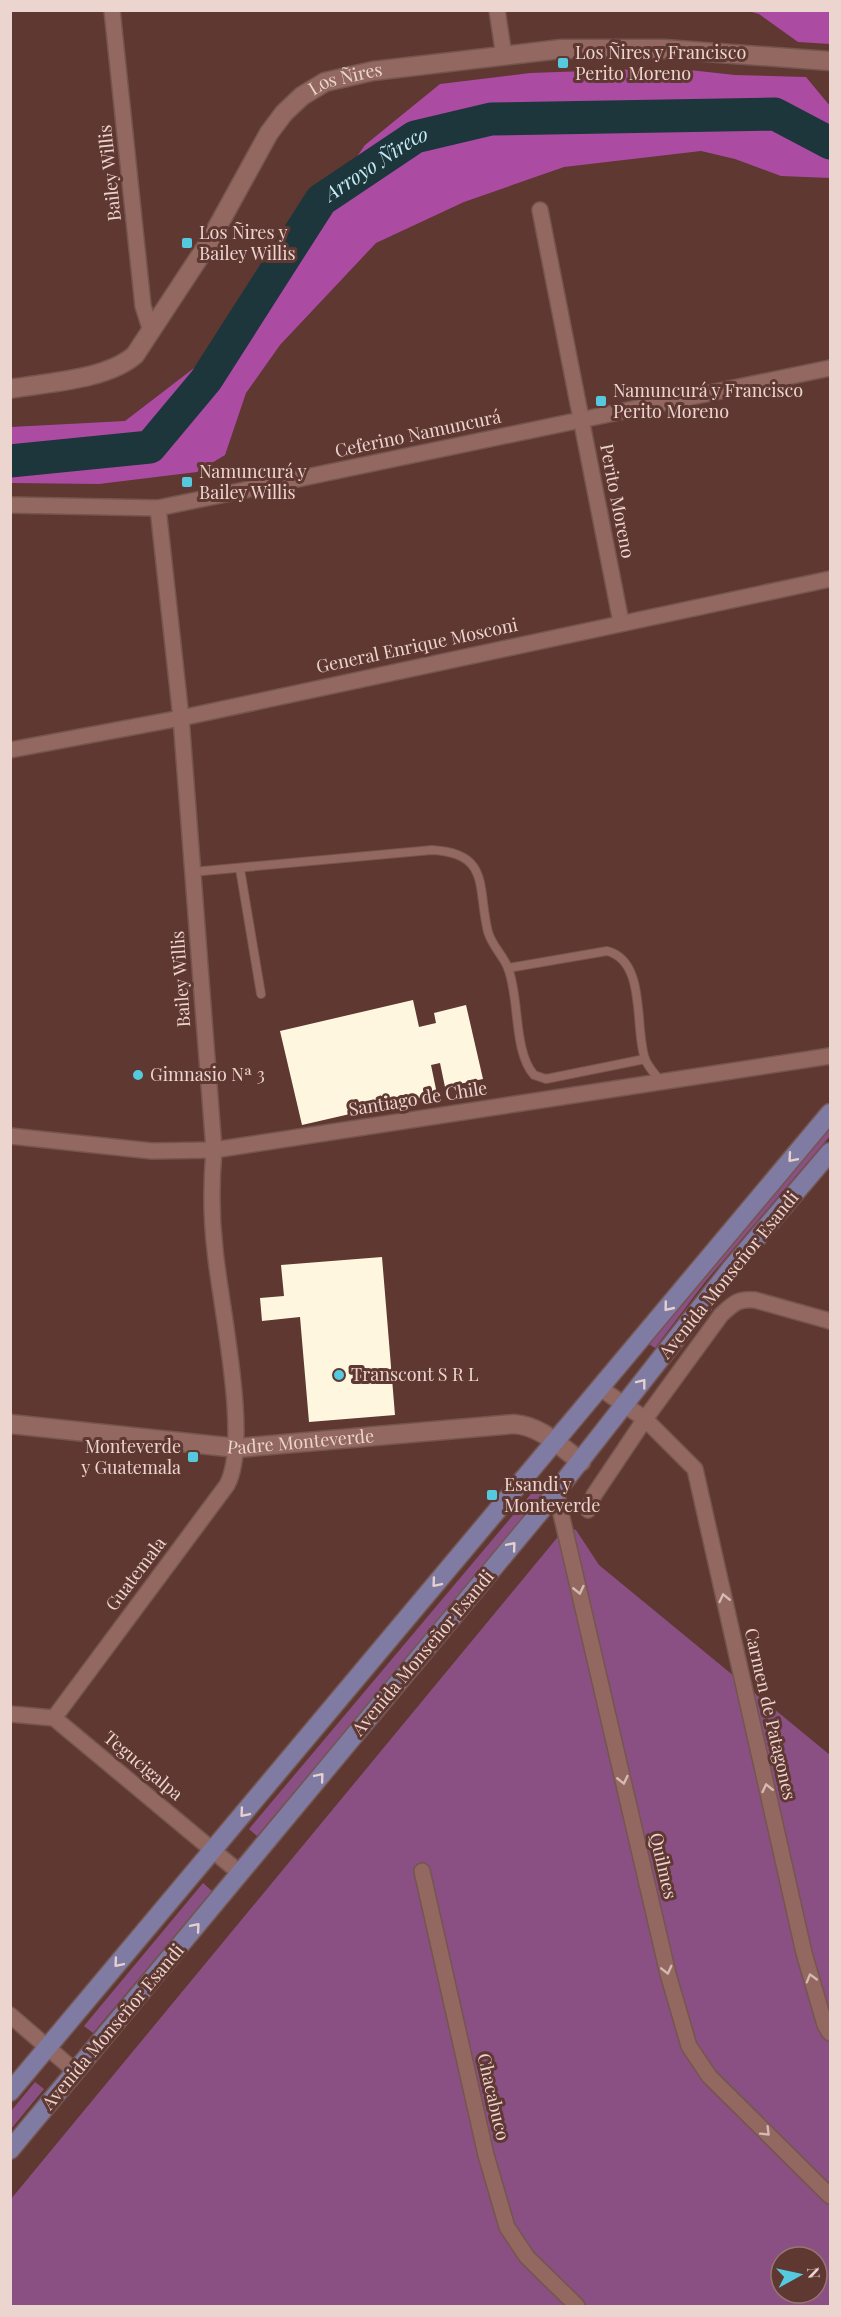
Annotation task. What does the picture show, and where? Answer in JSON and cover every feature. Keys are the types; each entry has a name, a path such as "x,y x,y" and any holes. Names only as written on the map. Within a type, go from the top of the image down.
{"main road":[{"name":"Avenida Monseñor Esandi","path":"10,2092 831,1113"},
{"name":"Avenida Monseñor Esandi","path":"10,2150 556,1492 733,1266 831,1152"}],"street":[{"name":"Bailey Willis","path":"112,10 143,306 151,331"},
{"path":"497,10 504,56"},
{"name":"Los Ñires","path":"10,389 122,366 135,355 208,244 269,133 284,113 302,96 325,82 373,71 561,49 652,48 831,61"},
{"name":"Perito Moreno","path":"540,210 621,622"},
{"name":"Ceferino Namuncurá","path":"10,505 158,508 831,368"},
{"name":"Bailey Willis","path":"158,508 181,718 214,1150 210,1199 215,1253 225,1313 237,1448"},
{"name":"General Enrique Mosconi","path":"10,750 181,718 621,622 831,579"},
{"name":"Santiago de Chile","path":"10,1136 152,1150 214,1150 831,1056"},
{"path":"588,1509 594,1495 645,1419 721,1315 739,1300 755,1300 831,1321"},
{"name":"Carmen de Patagones","path":"600,1388 645,1419 695,1469 804,1953 825,2025 831,2033"},
{"name":"Padre Monteverde","path":"10,1424 237,1448 514,1424 528,1425 554,1441 580,1462"},
{"name":"Guatemala","path":"54,1718 227,1485 234,1472 237,1448"},
{"name":"Quilmes","path":"556,1492 668,1974 689,2046 709,2076 831,2196"},
{"path":"10,1714 54,1718"},
{"name":"Tegucigalpa","path":"54,1718 240,1873"},
{"name":"Chacabuco","path":"422,1871 486,2155 507,2227 527,2257 577,2307"},
{"path":"10,2015 76,2072"}],"lane":[{"path":"192,872 386,853 452,851 465,856 474,866 480,881 488,932 495,949 508,968 526,1061 534,1076 546,1079 645,1059"},
{"path":"240,869 261,994"},
{"path":"508,968 607,951 618,954 631,969 645,1059 661,1082"}],"shaded area":[{"path":"748,11 830,11 830,44 798,42 759,14"},
{"path":"671,68 735,75 806,77 830,106 830,178 781,176 735,159 701,151 564,167 464,202 376,243 280,345 246,393 225,455 197,472 99,484 11,483 11,427 125,421 198,365 257,301 365,145 440,84 530,73"},
{"path":"830,1128 830,1136 705,1282 655,1348 649,1344 694,1287"},
{"path":"535,1489 543,1497 257,1836 249,1829"},
{"path":"566,1527 576,1530 599,1565 830,1755 830,2306 11,2306 11,2199"},
{"path":"203,1883 212,1891 93,2033 84,2026"},
{"path":"35,2082 44,2089 11,2129 11,2111"}],"building":[{"path":"413,1000 419,1027 436,1023 434,1013 466,1005 483,1079 445,1087 440,1063 431,1065 437,1094 302,1125 280,1031"},
{"path":"382,1257 395,1415 309,1422 300,1317 262,1321 260,1298 284,1296 281,1265"}],"waterway":[{"name":"Arroyo Ñireco","path":"10,461 150,447 206,380 321,200 415,137 491,119 775,114 830,143"}],"place":[{"name":"Los Ñires y Francisco Perito Moreno","path":"563,63"},
{"name":"Los Ñires y Bailey Willis","path":"187,243"},
{"name":"Namuncurá y Francisco Perito Moreno","path":"601,401"},
{"name":"Namuncurá y Bailey Willis","path":"187,482"},
{"name":"Gimnasio Nª 3","path":"138,1075"},
{"name":"Transcont S R L","path":"339,1375"},
{"name":"Monteverde y Guatemala","path":"193,1457"},
{"name":"Esandi y Monteverde","path":"492,1495"}]}
